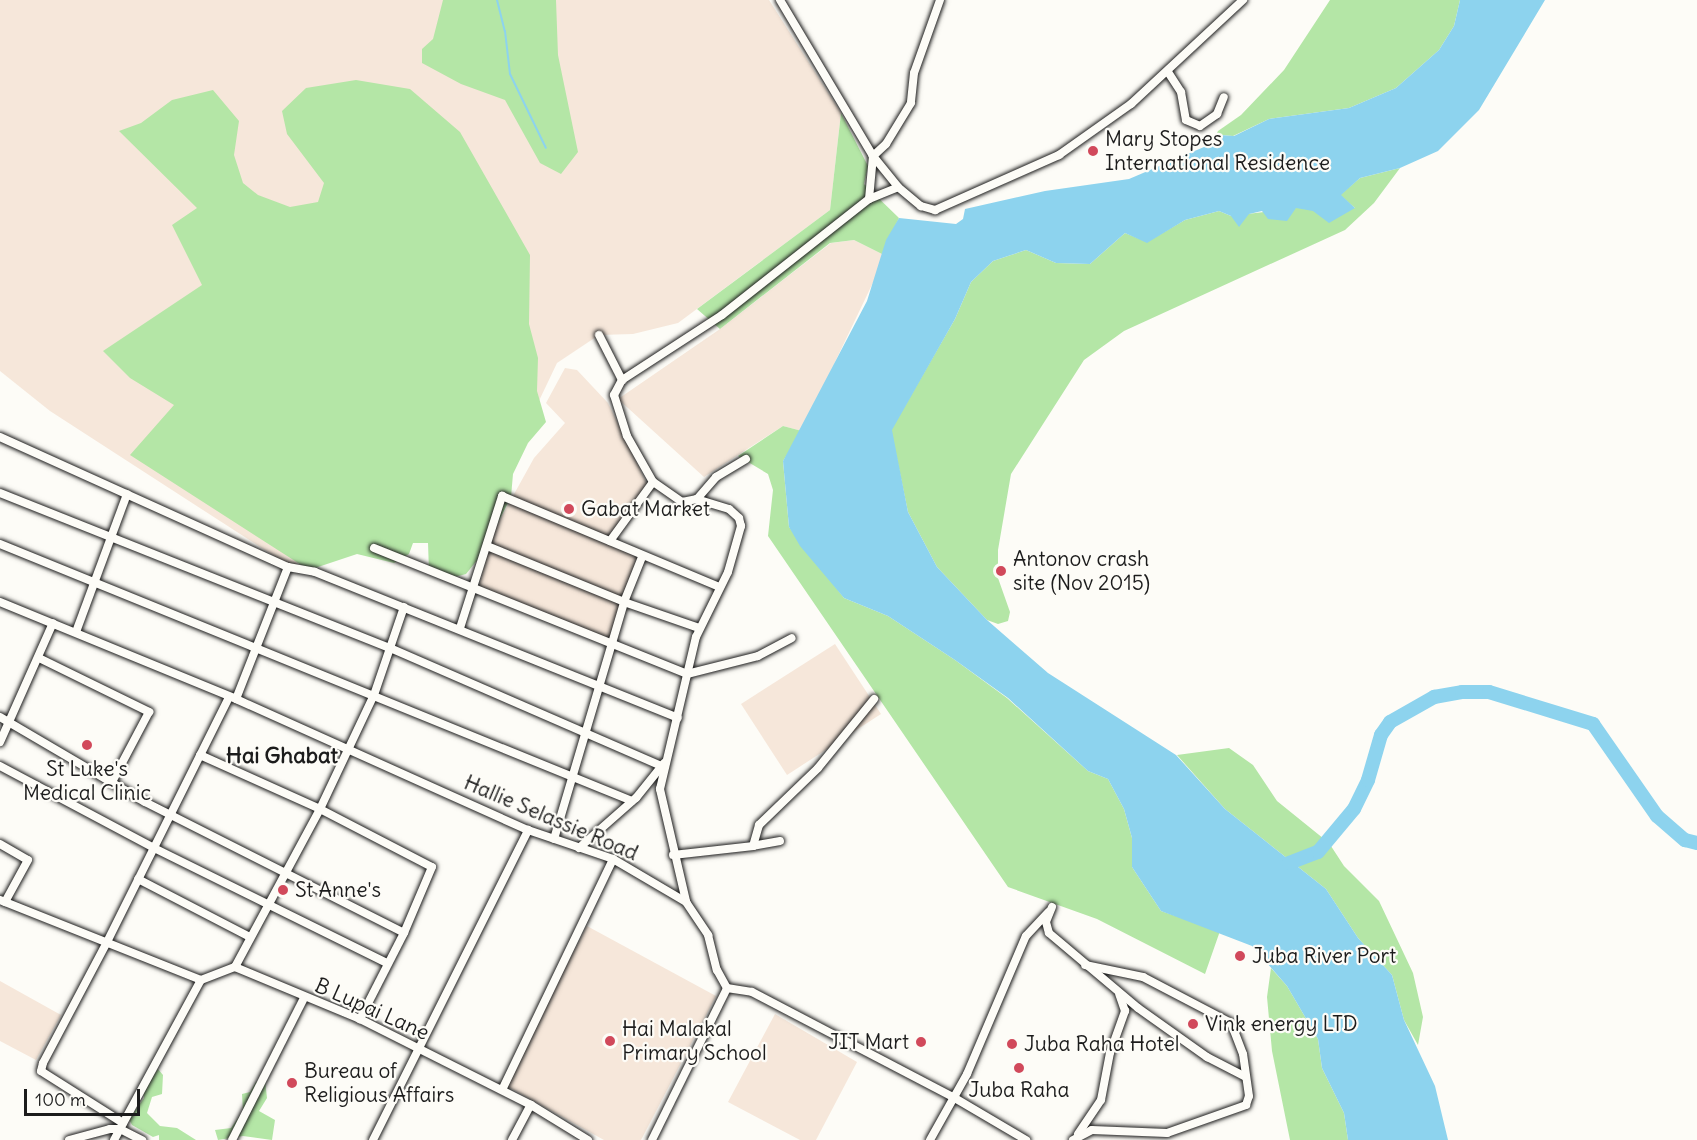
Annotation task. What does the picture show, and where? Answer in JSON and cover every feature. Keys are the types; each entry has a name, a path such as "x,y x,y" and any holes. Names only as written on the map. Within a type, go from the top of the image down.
{"street":[{"path":"780,0 873,156 898,187 930,210 960,202 1059,155 1168,72 1243,0"},
{"path":"869,199 873,156 886,144 911,103 915,73 940,0"},
{"path":"1168,72 1181,92 1186,120 1200,126 1217,114 1224,97"},
{"path":"686,902 673,855 660,789 699,628 720,587 740,538 739,518 729,509 697,499 682,502 653,482 614,404 614,395 622,380 722,315 869,199 898,187"},
{"path":"599,335 622,380"},
{"path":"0,437 288,567 315,572 678,718"},
{"path":"697,499 716,477 746,459"},
{"path":"610,541 653,482"},
{"path":"0,493 390,648 662,766"},
{"path":"76,632 127,494"},
{"path":"459,628 502,496 610,541 642,557 720,587"},
{"path":"0,543 632,801"},
{"path":"487,546 624,602 699,628"},
{"path":"374,548 687,674 758,656 792,638"},
{"path":"554,839 601,688 624,602 642,557"},
{"path":"142,1140 41,1071 108,942 200,755 233,698 258,647 288,567"},
{"name":"Hallie Selassie Road","path":"0,602 233,698 528,830 613,859 686,902 708,935 717,969 726,988"},
{"path":"114,1140 201,980 235,967 320,809 374,695 404,607"},
{"path":"0,742 53,623"},
{"path":"39,657 149,712 112,782"},
{"path":"753,846 759,825 818,768 874,699"},
{"path":"0,717 170,814 404,933"},
{"path":"579,848 604,830 632,801 662,766 673,740"},
{"path":"200,755 320,809 432,867 404,933 360,1018"},
{"path":"0,766 154,848 387,963"},
{"path":"373,1140 421,1049 528,830"},
{"path":"673,855 780,841"},
{"path":"0,844 28,860 3,901 201,980"},
{"path":"502,1090 613,859"},
{"path":"138,879 250,937"},
{"path":"930,1140 967,1074 1026,936 1052,907 1046,928 1085,964 1118,992 1207,1057 1244,1076"},
{"path":"1075,1137 1104,1130 1167,1133 1216,1118 1248,1103 1243,1054 1231,1023 1143,976 1085,964"},
{"name":"B Lupai Lane","path":"235,967 304,998 360,1018 531,1105 588,1140"},
{"path":"652,1140 726,988 752,992 953,1097 1026,1140"},
{"path":"1075,1137 1101,1100 1111,1047 1125,1011 1118,992"},
{"path":"232,1140 304,998"},
{"path":"512,1140 531,1105"},
{"path":"69,1140 94,1131 122,1126"}],"shaded area":[{"path":"0,0 769,0 841,113 830,210 678,323 633,334 599,335 557,363 527,426 291,567 50,411 0,371"},
{"path":"854,240 882,254 879,270 802,431 783,426 704,477 618,399 720,329 831,243"},
{"name":"Gabat Market","path":"565,368 577,370 608,403 647,484 608,540 638,554 609,640 479,587 493,532 534,458 565,423 546,403"},
{"path":"835,644 881,714 787,775 741,704"},
{"name":"Hai Malakal Primary School","path":"587,926 716,996 641,1140 604,1140 505,1085"},
{"path":"0,981 61,1015 36,1060 0,1041"},
{"path":"775,1014 857,1062 816,1140 800,1140 728,1102"}],"green space":[{"path":"443,0 556,0 558,55 578,152 561,174 540,163 505,100 461,84 422,63 422,49 433,39"},
{"path":"1330,0 1460,0 1454,26 1439,50 1396,88 1349,108 1269,119 1233,136 1220,135 1211,144 1218,131 1241,115 1284,70"},
{"path":"356,80 410,89 460,132 530,255 529,324 538,358 537,391 546,422 528,443 513,474 511,497 482,554 466,574 447,579 429,572 428,543 413,543 409,554 394,563 357,554 309,570 130,455 174,405 130,378 103,351 202,285 172,225 197,208 119,131 141,123 172,100 213,90 239,121 234,155 243,183 258,195 290,207 318,202 324,183 287,134 282,111 306,88"},
{"path":"841,113 868,166 864,184 899,218 882,254 854,240 830,243 720,329 697,309 830,210"},
{"path":"1400,168 1374,203 1345,230 1124,331 1084,360 1011,474 998,550 998,578 1010,612 1008,621 998,624 987,620 937,567 908,512 891,430 955,319 971,282 993,261 1026,250 1056,263 1090,264 1125,233 1147,242 1185,220 1219,211 1231,216 1296,208 1355,208 1340,195 1360,178"},
{"path":"783,426 802,431 783,461 789,527 844,598 888,616 955,660 1007,698 1088,771 1108,779 1124,809 1132,838 1132,867 1161,911 1220,931 1205,974 1097,919 1008,887 768,536 773,490 768,474 738,456"},
{"path":"1229,748 1253,765 1277,801 1329,843 1344,866 1379,901 1413,973 1423,1017 1418,1045 1404,1020 1392,975 1358,938 1326,889 1225,809 1177,755"},
{"path":"1271,968 1287,986 1318,1039 1322,1068 1344,1113 1348,1140 1290,1140 1272,1051 1267,997"},
{"path":"158,1069 163,1075 162,1094 152,1097 147,1113 160,1126 177,1128 196,1140 159,1140 159,1135 153,1137 132,1125 129,1119 144,1098 143,1091"},
{"path":"265,1080 267,1098 259,1111 275,1120 272,1140 243,1136 218,1140 215,1130 231,1128 243,1111 242,1094 250,1092 256,1082"}],"water":[{"path":"1460,0 1545,0 1479,110 1438,151 1400,168 1360,178 1341,195 1355,208 1329,223 1313,211 1296,208 1287,221 1268,219 1262,211 1249,214 1239,227 1231,216 1219,211 1185,220 1147,243 1125,233 1090,264 1056,263 1026,250 993,261 971,282 955,319 892,430 908,512 937,567 987,620 1048,673 1176,755 1225,809 1326,889 1358,938 1392,975 1404,1020 1435,1086 1448,1140 1348,1140 1344,1113 1322,1068 1318,1039 1287,986 1252,946 1161,911 1132,867 1132,838 1124,809 1108,779 1088,771 1008,698 955,660 888,616 844,598 800,546 789,527 783,461 867,301 886,240 899,218 956,224 963,219 965,209 1045,191 1129,179 1211,144 1220,135 1234,136 1269,119 1349,108 1396,88 1439,50 1454,26"}],"waterway":[{"path":"497,0 505,31 510,74 546,148"},
{"path":"1289,863 1318,852 1354,809 1368,780 1381,735 1390,722 1434,697 1462,692 1489,692 1593,724 1657,816 1685,840 1697,843"}],"place":[{"name":"Mary Stopes International Residence","path":"1093,151"},
{"name":"Gabat Market","path":"569,509"},
{"name":"Antonov crash site (Nov 2015)","path":"1001,571"},
{"name":"St Luke's Medical Clinic","path":"87,745"},
{"name":"St Anne's","path":"283,890"},
{"name":"Juba River Port","path":"1240,956"},
{"name":"Vink energy LTD","path":"1193,1024"},
{"name":"Hai Malakal Primary School","path":"610,1041"},
{"name":"JIT Mart","path":"921,1042"},
{"name":"Juba Raha Hotel","path":"1012,1044"},
{"name":"Juba Raha","path":"1019,1068"},
{"name":"Bureau of Religious Affairs","path":"292,1083"}],"district":[{"name":"Hai Ghabat","path":"282,756"}]}
